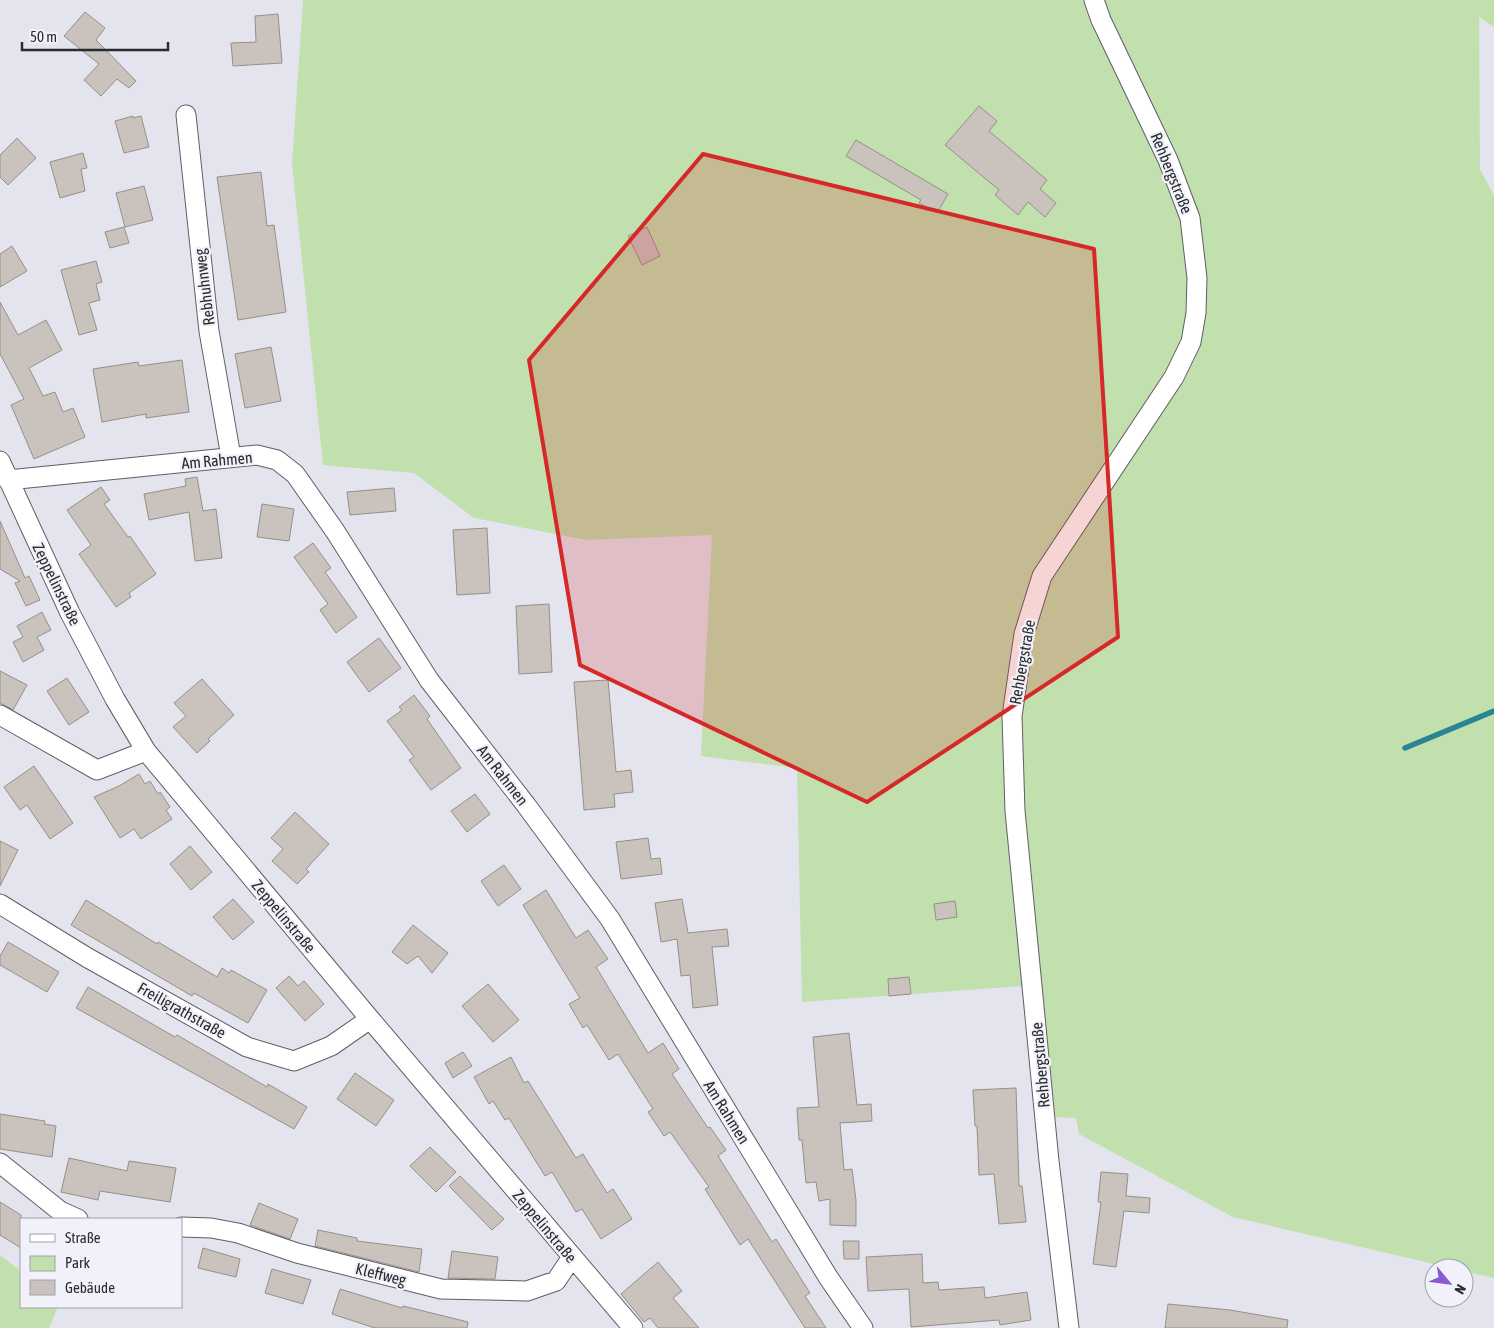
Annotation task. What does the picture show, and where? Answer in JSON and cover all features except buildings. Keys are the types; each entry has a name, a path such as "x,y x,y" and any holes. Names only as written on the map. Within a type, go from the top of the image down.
{"street":[{"name":"Rehbergstraße","path":"1069,1328 1049,1161 1015,811 1012,716 1024,634 1042,576 1174,377 1191,342 1196,313 1197,278 1190,218 1168,160 1101,20 1094,0"},
{"name":"Rebhuhnweg","path":"186,115 209,331 231,457"},
{"name":"Am Rahmen","path":"7,492 231,457 257,455 277,460 295,474 335,531 429,680 526,805 610,919 818,1260 863,1328"},
{"name":"Zeppelinstraße","path":"0,462 7,492 115,698 146,751 370,1019 633,1328"},
{"path":"0,715 97,770 146,751"},
{"name":"Freiligrathstraße","path":"0,904 88,958 247,1047 294,1061 331,1046 370,1019"},
{"path":"0,1164 60,1211 76,1218"},
{"name":"Kleffweg","path":"182,1227 210,1228 238,1233 297,1253 441,1289 527,1291 556,1281 572,1257"}],"highlighted area":[{"path":"703,154 1094,249 1118,637 867,802 580,665 529,360"}],"green space":[{"path":"303,0 1494,0 1494,27 1479,17 1480,169 1494,196 1494,1278 1474,1273 1474,1258 1424,1258 1424,1262 1233,1217 1079,1134 1076,1118 1052,1117 1035,985 802,1002 797,768 701,756 712,535 586,540 474,518 414,473 323,465 292,164"},
{"path":"0,1255 20,1270 20,1308 58,1308 49,1328 0,1328"}],"waterway":[{"path":"1405,748 1494,711"}]}
